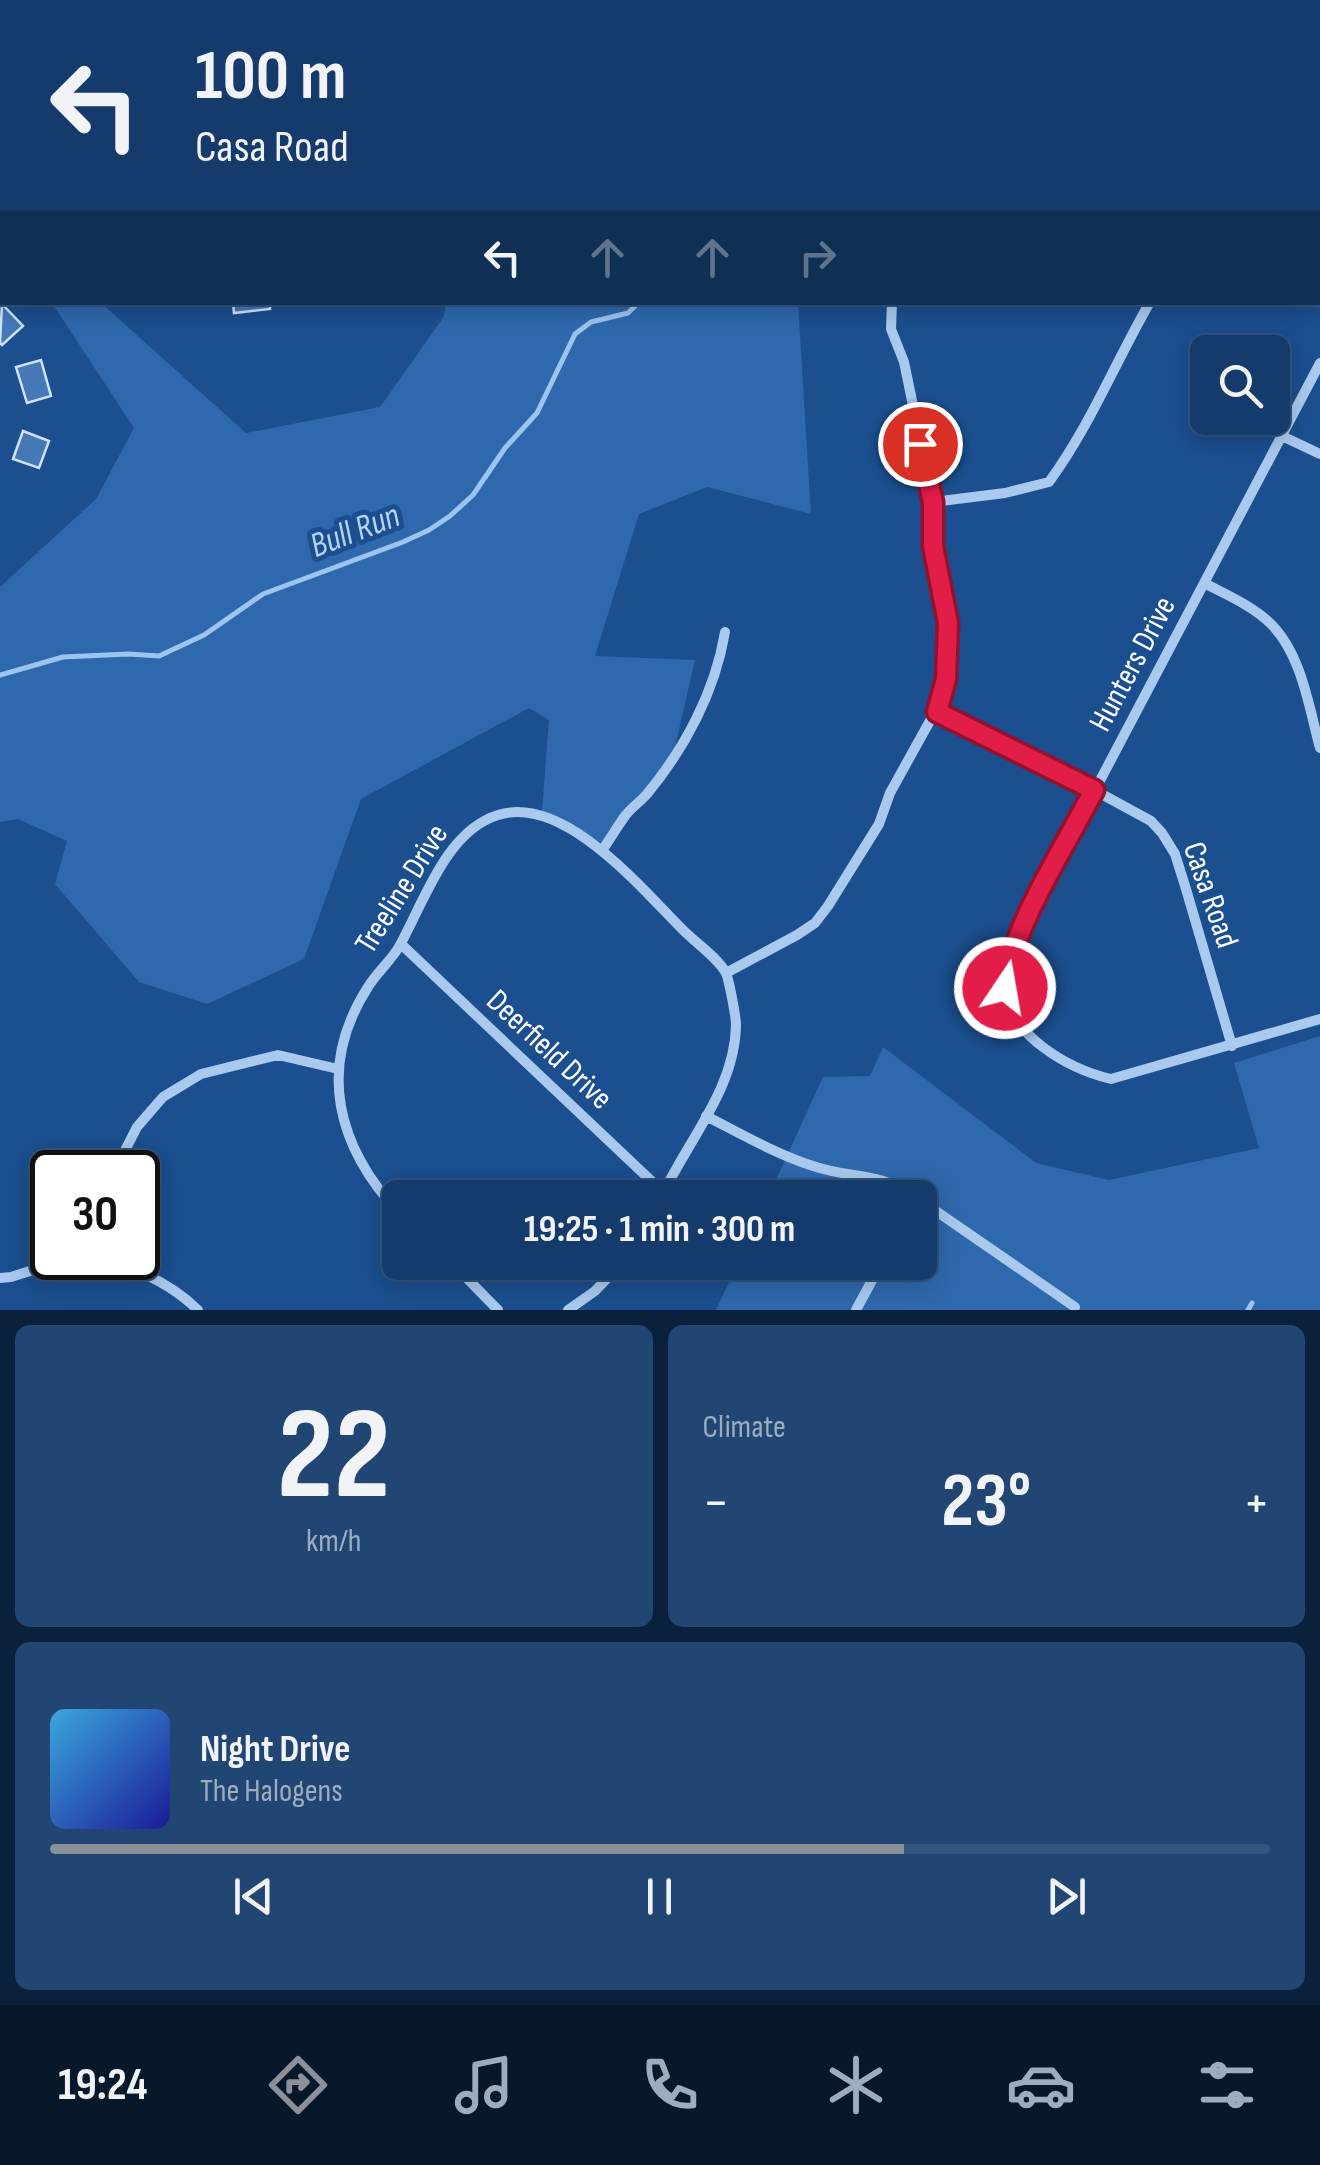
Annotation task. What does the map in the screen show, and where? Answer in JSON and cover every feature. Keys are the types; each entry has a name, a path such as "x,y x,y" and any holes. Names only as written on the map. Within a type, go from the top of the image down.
{"street":[{"path":"670,1180 727,1074 736,1020 726,973 797,935 828,906 879,824 890,793 937,712 946,679 949,650 944,590 933,546 933,502 904,362 892,329 892,305"},
{"path":"933,502 1005,493 1048,482 1086,427 1148,305"},
{"name":"Hunters Drive","path":"1320,363 1016,940 1005,988 1010,1006 1024,1029 1054,1054 1087,1073 1111,1079 1320,1019"},
{"path":"1282,436 1320,454"},
{"path":"1204,583 1253,610 1280,635 1298,672 1320,748"},
{"path":"603,849 646,796 698,716 720,661 724,632"},
{"name":"Casa Road","path":"937,712 1151,821 1175,854 1232,1046"},
{"name":"Treeline Drive","path":"382,1192 348,1141 339,1105 338,1069 348,1027 361,1000 401,944 446,860 469,829 496,815 517,811 570,828 603,849 726,973"},
{"name":"Deerfield Drive","path":"401,944 646,1180"},
{"path":"125,1150 136,1127 163,1098 201,1074 278,1055 338,1069"},
{"path":"706,1116 808,1165 885,1180"},
{"path":"937,1212 1074,1307"},
{"path":"0,1278 30,1271"},
{"path":"160,1279 198,1310"},
{"path":"469,1280 498,1310"},
{"path":"568,1310 606,1280"},
{"path":"856,1310 872,1280"}],"shaded area":[{"path":"53,305 103,305 246,433 380,407 443,318 446,305 798,305 811,514 707,487 639,514 595,656 695,660 670,769 604,844 542,811 549,720 529,708 361,799 304,959 207,1004 139,982 55,884 67,841 18,819 0,822 0,587 96,499 134,428"},
{"path":"1320,1036 1320,1310 716,1310 730,1280 937,1280 937,1180 776,1180 823,1077 870,1076 883,1047 1036,1163 1109,1180 1259,1148 1234,1063"}],"building":[{"path":"2,305 3,305 23,326 0,343"},
{"path":"233,305 270,305 270,309 234,313"},
{"path":"41,360 51,396 27,403 16,367"},
{"path":"23,431 49,441 39,468 13,459"}],"waterway":[{"name":"Bull Run","path":"0,675 63,657 159,656 204,635 263,594 429,530 473,495 505,448 537,413 575,334 591,322 628,313 636,305"},
{"path":"1248,1310 1252,1303"}],"route":[{"path":"920,444 933,502 933,546 948,623 946,679 937,712 1094,790 1016,940 1005,988"}]}
